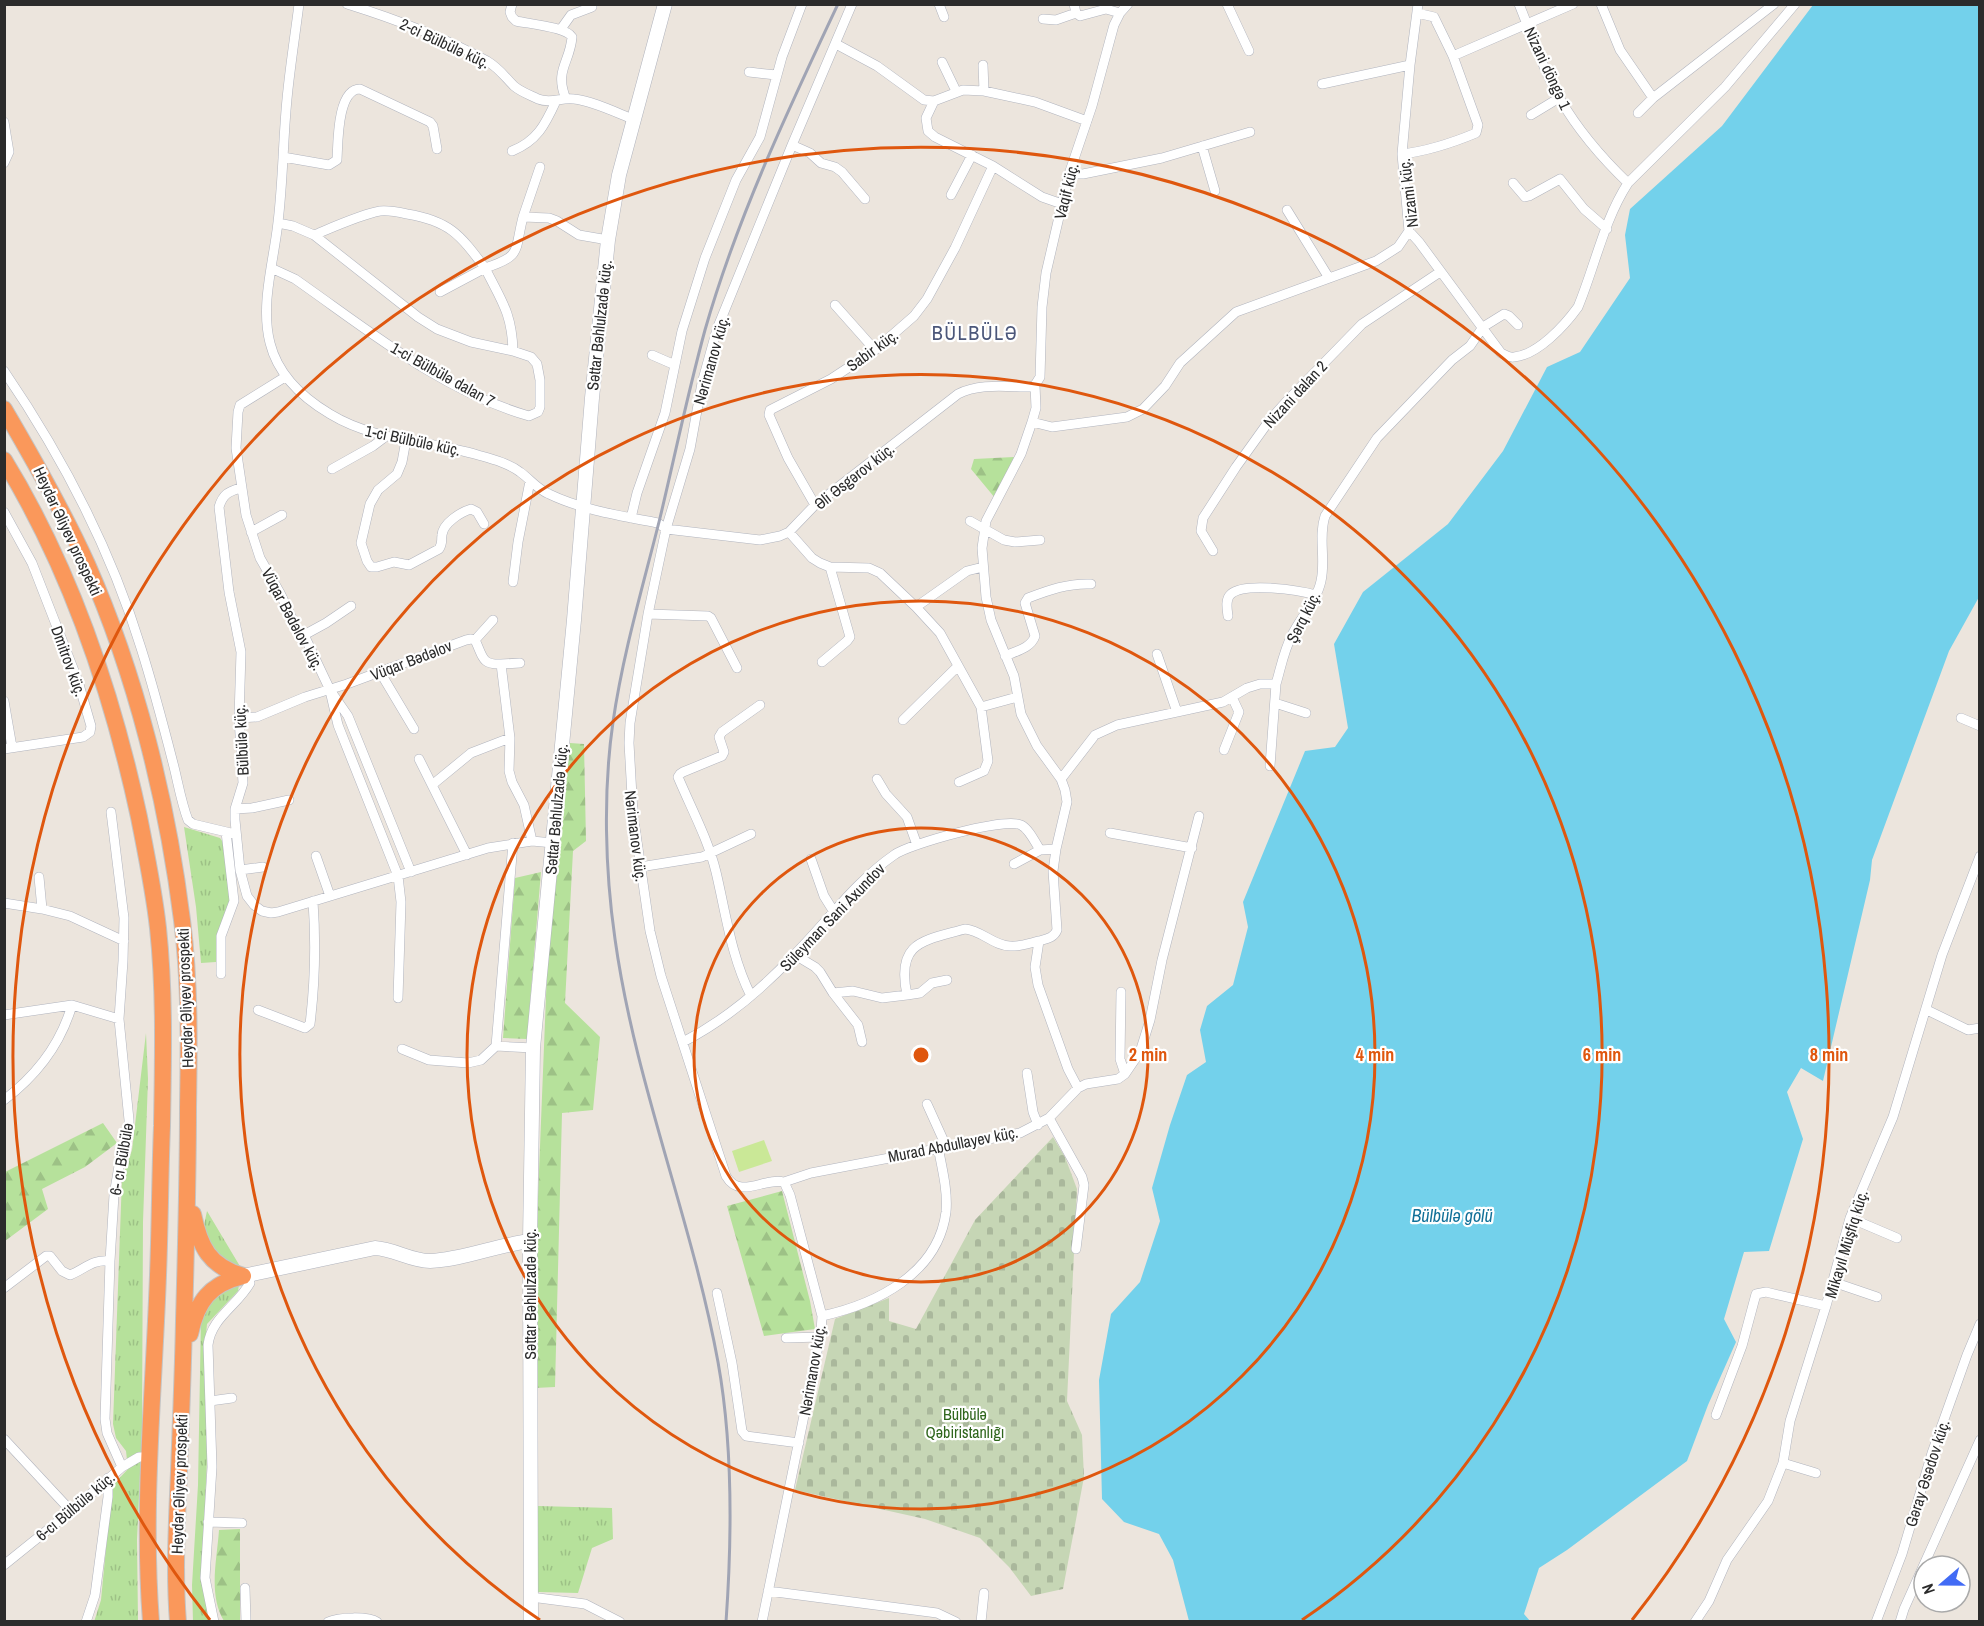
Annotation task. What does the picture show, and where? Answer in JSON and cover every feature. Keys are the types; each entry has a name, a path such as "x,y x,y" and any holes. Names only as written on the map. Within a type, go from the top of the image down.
{"highway":[{"name":"Heydər Əliyev prospekti","path":"4,409 35,461 87,566 119,650 141,716 157,777 183,922 187,985 188,1167 182,1406 176,1527 178,1622"},
{"name":"Heydər Əliyev prospekti","path":"4,460 46,540 80,615 96,658 117,724 131,782 147,854 156,917 162,987 163,1069 158,1273 149,1457 148,1527 151,1622"},
{"path":"188,1167 193,1212 203,1246 210,1257 225,1270 246,1276"},
{"path":"182,1406 188,1342 199,1306 216,1287 246,1276"}],"main road":[{"name":"Səttar Bəhlulzadə küç.","path":"531,1622 530,1241 533,1048 608,240 616,188 665,4"},
{"path":"246,1276 375,1248 418,1260 437,1260 530,1241"}],"street":[{"name":"1-ci Bülbülə küç.","path":"299,4 289,72 278,223 266,319 270,345 285,377 313,403 363,431 385,437 443,446 499,461 520,472 546,493 584,506 658,523 666,529"},
{"name":"2-ci Bülbülə küç.","path":"347,4 384,16 453,44 489,62 502,71 514,86 545,101 581,100 635,120"},
{"name":"2-ci Bülbülə küç.","path":"384,16 386,4"},
{"path":"512,4 510,12 516,21 561,29 569,32 572,37 561,76 561,100 530,142 512,151"},
{"name":"Nərimanov küç.","path":"631,518 637,493 662,424 682,331 705,258 736,180 760,137 776,75 802,4"},
{"name":"Nərimanov küç.","path":"762,1622 820,1337 822,1316 790,1194 784,1182 773,1181 742,1189 730,1183 726,1176 655,956 640,867 628,743 648,614 666,529 690,449 702,383 717,329 852,4"},
{"path":"939,4 944,17"},
{"name":"Vaqif küç.","path":"984,528 1021,454 1036,408 1035,385 1040,376 1043,290 1062,204 1114,26 1120,13 1128,4"},
{"path":"1227,4 1249,51"},
{"name":"Nizani döngə 1","path":"1519,4 1559,98 1611,167 1628,183"},
{"path":"1453,56 1573,4"},
{"path":"1601,4 1620,50 1653,98"},
{"path":"1638,113 1653,98 1774,4"},
{"path":"1513,183 1525,197 1560,179 1584,209 1606,229 1618,198 1628,183 1725,87 1793,5"},
{"path":"561,29 571,15 592,7"},
{"path":"1043,19 1056,20 1075,9 1078,15 1106,9 1120,13"},
{"path":"1402,154 1438,147 1476,133 1478,130 1453,56 1434,17 1418,9"},
{"name":"Nizami küç.","path":"1418,9 1410,65 1402,154 1409,231 1501,353 1512,358 1523,355 1561,329 1570,319 1578,307 1606,229"},
{"path":"836,44 877,66 924,100 934,102"},
{"path":"942,62 956,91"},
{"path":"983,65 984,91"},
{"path":"1322,84 1410,65"},
{"path":"749,72 776,75"},
{"path":"283,157 329,165 334,163 337,160 341,113 350,91 354,89 360,89 430,122 433,126 437,149"},
{"path":"1062,204 1042,197 993,166 935,137 928,131 926,118 934,102 956,91 984,91 1035,102 1087,121"},
{"path":"1531,115 1559,98"},
{"path":"4,122 9,152 4,164"},
{"path":"1069,174 1118,168 1180,153 1250,132"},
{"path":"792,146 801,148 821,163 835,167 842,172 865,199"},
{"path":"1202,146 1215,191"},
{"path":"951,195 972,155"},
{"path":"440,292 484,268 509,259 514,254 523,217 540,166"},
{"name":"Sabir küç.","path":"814,505 788,458 769,415 770,410 831,379 875,350 904,327 927,299 955,248 993,166"},
{"path":"1287,210 1329,278"},
{"path":"314,235 379,211 421,216 444,225 460,236 484,268 509,314 513,331 513,351"},
{"path":"523,217 549,218 579,235 608,240"},
{"name":"1-ci Bülbülə dalan 7","path":"271,268 295,279 408,357 460,388 496,405 529,416 535,415 540,407 541,391 537,364 531,357 471,342 437,329 418,317 314,235 293,226 278,223"},
{"path":"1032,422 1052,427 1118,419 1136,414 1165,387 1180,363 1236,312 1386,256 1398,248 1409,231"},
{"name":"Nizani dalan 2","path":"1213,551 1201,531 1203,518 1269,421 1362,324 1440,272"},
{"path":"835,305 875,350"},
{"path":"1483,327 1504,314 1518,325"},
{"name":"Şərq küç.","path":"1270,766 1276,684 1292,636 1316,595 1321,581 1323,563 1321,526 1325,516 1377,438 1452,360 1470,346 1483,327"},
{"path":"652,355 675,365"},
{"path":"4,371 53,449 114,572 147,667 188,820 192,824 231,833 234,901 220,936 221,974"},
{"name":"Vüqar Bədəlov küç.","path":"285,377 240,405 238,412 236,448 240,488 246,515 265,569 280,593 297,629 304,635 330,690 348,716 411,872"},
{"name":"Əli Əsgərov küç.","path":"789,532 814,505 958,394 982,387 1035,385"},
{"path":"332,469 385,437"},
{"path":"406,440 397,474 378,490 370,504 361,543 371,567 394,562 409,565 439,549 442,544 442,531 446,525 471,509 477,512 484,524"},
{"path":"513,582 530,481"},
{"name":"Bülbülə küç.","path":"240,488 228,492 222,498 219,507 229,592 242,652 239,718 243,783 231,833 247,896 262,911 278,912 513,843 532,841 553,843"},
{"name":"Dmitrov küç.","path":"4,512 32,563 78,681 91,726 90,732 83,737 8,748"},
{"path":"251,532 282,515"},
{"path":"970,521 1004,540 1015,542 1040,540"},
{"path":"907,995 904,963 911,949 921,943 965,929 972,929 1001,944 1010,946 1039,941 1055,934 1057,930 1053,871 1067,802 1061,779 1029,733 1021,714 1014,676 992,620 983,567 984,528"},
{"path":"666,529 760,540 772,539 789,532 812,558 830,567 874,569 916,607 939,633 981,707 988,761 984,771 959,782"},
{"path":"822,662 850,637 830,567"},
{"path":"916,607 967,571 983,567"},
{"path":"1005,656 1035,640 1025,603 1028,598 1062,586 1091,584"},
{"path":"1228,616 1227,599 1230,594 1239,589 1284,588 1316,595"},
{"path":"304,635 351,606"},
{"path":"648,614 708,616 737,668"},
{"path":"475,640 493,620"},
{"name":"Vüqar Bədəlov","path":"239,718 257,717 466,640 475,640 486,662 501,664"},
{"path":"1157,654 1177,712"},
{"path":"519,663 501,664 510,738 509,771 524,805 532,841"},
{"path":"903,720 957,667"},
{"path":"380,672 414,729"},
{"path":"1061,779 1095,735 1117,725 1223,702 1260,684 1276,684"},
{"path":"330,690 338,725 398,876 401,902 398,998"},
{"path":"981,707 1017,697"},
{"path":"1224,750 1239,712 1232,697"},
{"path":"4,701 8,748"},
{"path":"1275,703 1306,713"},
{"path":"751,996 729,938 716,871 678,777 680,774 722,756 724,752 719,737 722,732 760,705"},
{"path":"1961,718 1980,726"},
{"path":"432,785 471,753 510,738"},
{"path":"419,759 467,855"},
{"path":"877,779 886,794 907,817 917,845"},
{"path":"235,809 252,808 289,800"},
{"name":"6- cı Bülbülə","path":"111,813 124,918 119,1019 129,1132 120,1160 114,1195 105,1419 107,1433 122,1467"},
{"path":"1039,941 1035,967 1038,985 1078,1088 1093,1082 1118,1079 1131,1068 1140,1052 1150,1020 1162,960 1199,816"},
{"name":"Süleyman Sani Axundov","path":"683,1042 712,1025 751,996 795,955 871,873 896,853 983,826 1012,823 1025,828 1041,850"},
{"path":"1110,833 1192,848"},
{"path":"640,867 698,858 751,834"},
{"path":"402,1049 429,1060 468,1063 481,1060 496,1046 513,843"},
{"path":"1014,864 1041,850 1056,849"},
{"path":"316,856 330,896"},
{"name":"Mikayıl Müşfiq küç.","path":"1695,1622 1709,1601 1736,1545 1768,1501 1783,1462 1790,1421 1826,1306 1850,1218 1893,1117 1942,955 1980,856"},
{"path":"811,859 819,883 834,912"},
{"path":"240,870 263,867"},
{"path":"39,877 42,909"},
{"path":"258,1010 305,1028 310,1024 315,987 313,902"},
{"path":"4,903 70,916 124,941"},
{"path":"795,955 815,968 858,1025 862,1042"},
{"path":"833,993 853,991 882,998 920,993 932,983 947,980"},
{"path":"1121,992 1120,1059 1125,1074"},
{"path":"4,1015 72,1005 119,1019"},
{"path":"4,1100 13,1094 50,1054 66,1023 72,1005"},
{"path":"1927,1010 1968,1030 1980,1028"},
{"path":"496,1046 533,1048"},
{"path":"1027,1073 1032,1112 1038,1125"},
{"name":"Murad Abdullayev küç.","path":"784,1182 810,1173 1020,1133 1049,1118 1078,1088"},
{"path":"822,1316 841,1312 886,1294 919,1268 941,1233 946,1210 942,1147 927,1104"},
{"path":"1049,1118 1082,1177 1084,1185 1076,1249"},
{"path":"1850,1218 1897,1238"},
{"path":"4,1288 46,1256 50,1256 62,1271 70,1275 90,1262 110,1261"},
{"path":"214,1622 205,1578 212,1467 209,1335 213,1326 246,1291 250,1283 246,1276"},
{"path":"1833,1282 1877,1297"},
{"path":"1716,1415 1742,1346 1756,1294 1766,1292 1826,1306"},
{"path":"717,1293 732,1363 742,1431 746,1436 799,1443"},
{"name":"Gəray Əsədov küç.","path":"1876,1622 1902,1554 1926,1471 1980,1324"},
{"path":"786,1338 820,1337"},
{"path":"210,1401 232,1398"},
{"path":"4,1439 71,1511"},
{"path":"1900,1622 1980,1440"},
{"name":"6-cı Bülbülə küç.","path":"4,1565 122,1467 139,1457 149,1457"},
{"path":"1783,1462 1816,1473"},
{"path":"86,1622 95,1595 108,1497 108,1478"},
{"path":"208,1522 242,1523"},
{"path":"245,1588 246,1622"},
{"path":"768,1591 937,1613 956,1622"},
{"path":"981,1622 984,1593"},
{"path":"531,1597 585,1604 620,1622"},
{"path":"328,1622 334,1619 370,1617 377,1622"}],"green space":[{"path":"1014,457 995,498 971,469 974,459"},
{"path":"570,743 584,744 586,841 573,851 565,1003 600,1037 593,1110 562,1113 555,1387 535,1388 537,1222 547,971"},
{"path":"184,827 220,838 225,845 230,904 217,934 216,962 201,963 196,907"},
{"path":"541,872 527,1039 503,1038 515,878"},
{"path":"146,1033 148,1079 143,1222 142,1429 137,1540 138,1621 94,1622 101,1600 112,1486 128,1469 126,1451 116,1438 113,1424 122,1178 132,1150"},
{"path":"103,1123 117,1143 85,1167 42,1189 48,1209 5,1241 5,1172"},
{"name":"Bülbülə Qəbiristanlığı","path":"1053,1137 1065,1157 1077,1189 1067,1401 1082,1435 1084,1477 1063,1589 1031,1596 1009,1567 980,1538 925,1519 795,1490 835,1319 889,1298 889,1321 916,1329 975,1220"},
{"path":"764,1140 772,1161 739,1172 732,1151"},
{"path":"782,1191 815,1329 764,1336 727,1206"},
{"path":"207,1211 241,1268 220,1260 206,1238 204,1225"},
{"path":"239,1285 238,1291 207,1324 207,1459 202,1577 212,1621 193,1622 192,1585 198,1485 201,1316 214,1295"},
{"path":"538,1506 612,1508 613,1539 592,1548 578,1593 538,1592"},
{"path":"240,1529 240,1621 224,1621 216,1600 215,1588 219,1530"}],"water":[{"name":"Bülbülə gölü","path":"1813,5 1979,5 1979,597 1949,651 1872,860 1870,880 1823,1081 1801,1068 1787,1092 1803,1139 1769,1251 1744,1252 1724,1319 1736,1342 1708,1405 1687,1461 1567,1550 1539,1568 1524,1614 1530,1621 1189,1621 1173,1560 1159,1534 1124,1522 1102,1499 1099,1380 1111,1314 1140,1282 1160,1221 1152,1188 1170,1125 1187,1075 1206,1062 1200,1030 1207,1006 1233,985 1248,927 1243,902 1305,751 1335,747 1348,728 1334,644 1363,592 1448,524 1503,451 1547,367 1580,352 1630,278 1625,235 1630,209 1722,126"}],"railway":[{"path":"726,1622 730,1492 723,1394 707,1309 694,1256 650,1099 624,993 609,886 606,830 608,775 613,722 622,671 705,330 748,206 782,124 838,4"}],"district":[{"name":"BÜLBÜLƏ","path":"975,333"}]}
